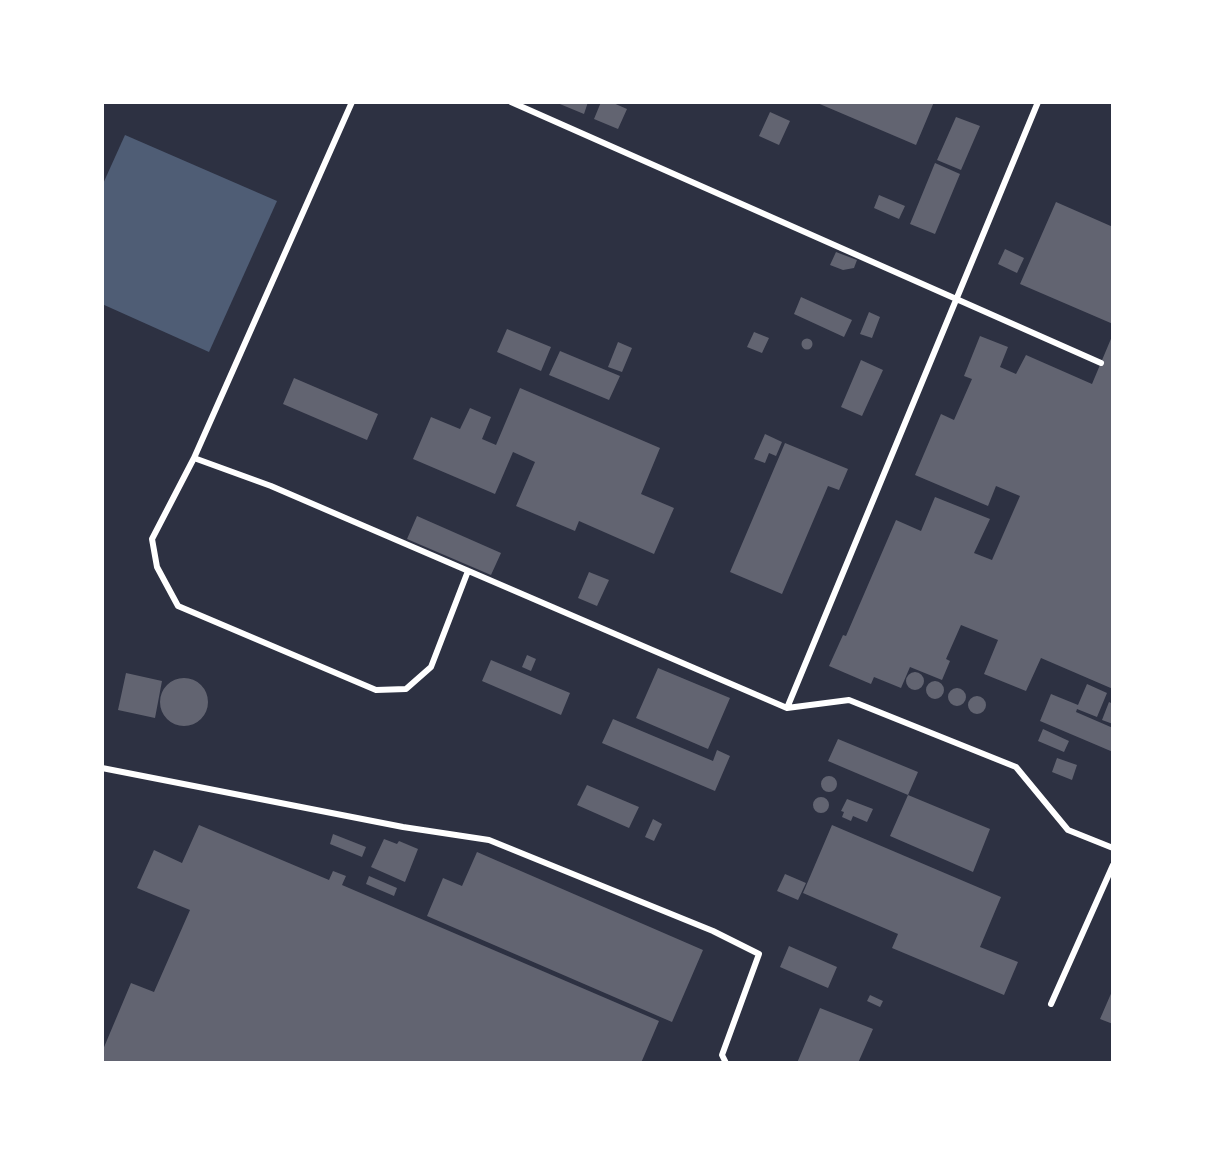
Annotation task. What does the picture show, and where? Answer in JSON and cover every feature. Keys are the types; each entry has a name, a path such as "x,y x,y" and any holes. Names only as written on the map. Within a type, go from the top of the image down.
{"lane":[{"path":"352,102 194,458 152,539 157,567 178,606 376,690 406,689 431,667 468,571"},
{"path":"511,102 1101,363"},
{"path":"787,708 1038,102"},
{"path":"194,458 271,486 787,708 849,700 1016,767 1068,830 1113,848"},
{"path":"102,768 403,827 489,840 713,931 759,954 722,1055 726,1063"},
{"path":"1051,1004 1113,865"}],"water":[{"path":"125,135 277,201 209,352 102,304 102,186"}],"building":[{"path":"555,102 588,102 584,114"},
{"path":"601,102 611,102 627,109 618,129 594,119"},
{"path":"815,102 934,102 916,145"},
{"path":"770,112 790,121 779,145 759,136"},
{"path":"956,117 980,126 961,170 937,160"},
{"path":"935,163 960,174 935,234 910,224"},
{"path":"879,195 905,206 899,219 874,208"},
{"path":"1056,202 1113,227 1113,324 1020,284"},
{"path":"1005,249 1024,258 1017,273 998,264"},
{"path":"836,252 857,260 854,268 843,270 830,265"},
{"path":"801,297 852,320 844,337 794,314"},
{"path":"869,312 880,317 872,338 860,334"},
{"path":"507,329 551,347 541,371 497,352"},
{"path":"754,332 769,338 762,353 747,347"},
{"path":"1113,334 1113,689 1041,658 1026,691 984,674 998,640 961,625 946,659 950,661 942,680 910,667 901,688 874,677 871,684 829,666 843,635 846,636 896,520 921,531 935,497 990,519 974,553 992,560 1020,496 996,486 988,506 915,475 941,414 954,420 972,379 964,376 980,336 1008,347 1000,367 1016,374 1026,355 1092,384"},
{"path":"807,338 813,344 807,350 801,344"},
{"path":"618,342 632,348 622,372 608,367"},
{"path":"560,351 620,376 609,400 549,375"},
{"path":"861,360 883,370 862,416 841,407"},
{"path":"294,378 378,414 367,440 283,404"},
{"path":"520,388 660,448 641,494 674,508 654,554 579,521 575,531 516,506 535,462 513,452 495,494 413,459 431,417 460,429 470,408 491,417 482,439 496,445"},
{"path":"765,434 782,442 776,456 769,453 765,463 754,459"},
{"path":"785,443 848,469 839,490 828,486 782,594 730,572"},
{"path":"417,516 501,553 491,575 407,539"},
{"path":"589,572 609,580 597,606 578,598"},
{"path":"527,655 536,659 531,671 522,667"},
{"path":"491,660 570,693 561,715 482,681"},
{"path":"658,668 730,698 708,749 636,718"},
{"path":"915,672 924,681 915,690 906,681"},
{"path":"126,673 162,681 155,718 118,710"},
{"path":"184,678 201,685 208,702 201,719 184,726 167,719 160,702 167,685"},
{"path":"935,681 944,690 935,699 926,690"},
{"path":"1087,684 1107,693 1097,717 1077,709 1076,712 1113,728 1113,752 1040,721 1051,694 1078,705"},
{"path":"957,688 966,697 957,706 948,697"},
{"path":"977,696 986,705 977,714 968,705"},
{"path":"1109,702 1113,704 1113,724 1102,720"},
{"path":"613,719 713,761 717,750 730,756 715,791 602,743"},
{"path":"1043,729 1069,741 1064,752 1038,741"},
{"path":"838,739 918,772 908,795 828,761"},
{"path":"1057,758 1077,765 1072,780 1052,772"},
{"path":"829,776 837,784 829,792 821,784"},
{"path":"587,785 639,807 629,828 577,805"},
{"path":"908,795 990,829 973,872 890,836"},
{"path":"821,797 829,805 821,813 813,805"},
{"path":"847,799 873,809 867,822 853,816 851,821 842,817 844,812 841,811"},
{"path":"653,819 662,824 654,841 645,837"},
{"path":"199,825 329,880 333,871 346,876 342,885 659,1021 641,1063 102,1063 102,1052 131,983 154,992 190,910 137,888 154,850 182,863"},
{"path":"832,825 1001,897 980,947 1018,962 1004,995 892,948 898,934 803,893"},
{"path":"333,834 366,847 362,857 330,844"},
{"path":"384,839 418,849 405,882 371,867"},
{"path":"477,852 703,950 672,1022 427,916 443,878 462,886"},
{"path":"785,874 806,883 798,900 777,891"},
{"path":"369,876 397,888 394,896 366,884"},
{"path":"789,946 837,967 828,988 780,967"},
{"path":"1113,989 1113,1024 1100,1019"},
{"path":"870,995 883,1001 880,1007 867,1001"},
{"path":"820,1008 873,1029 858,1063 797,1063"}]}
